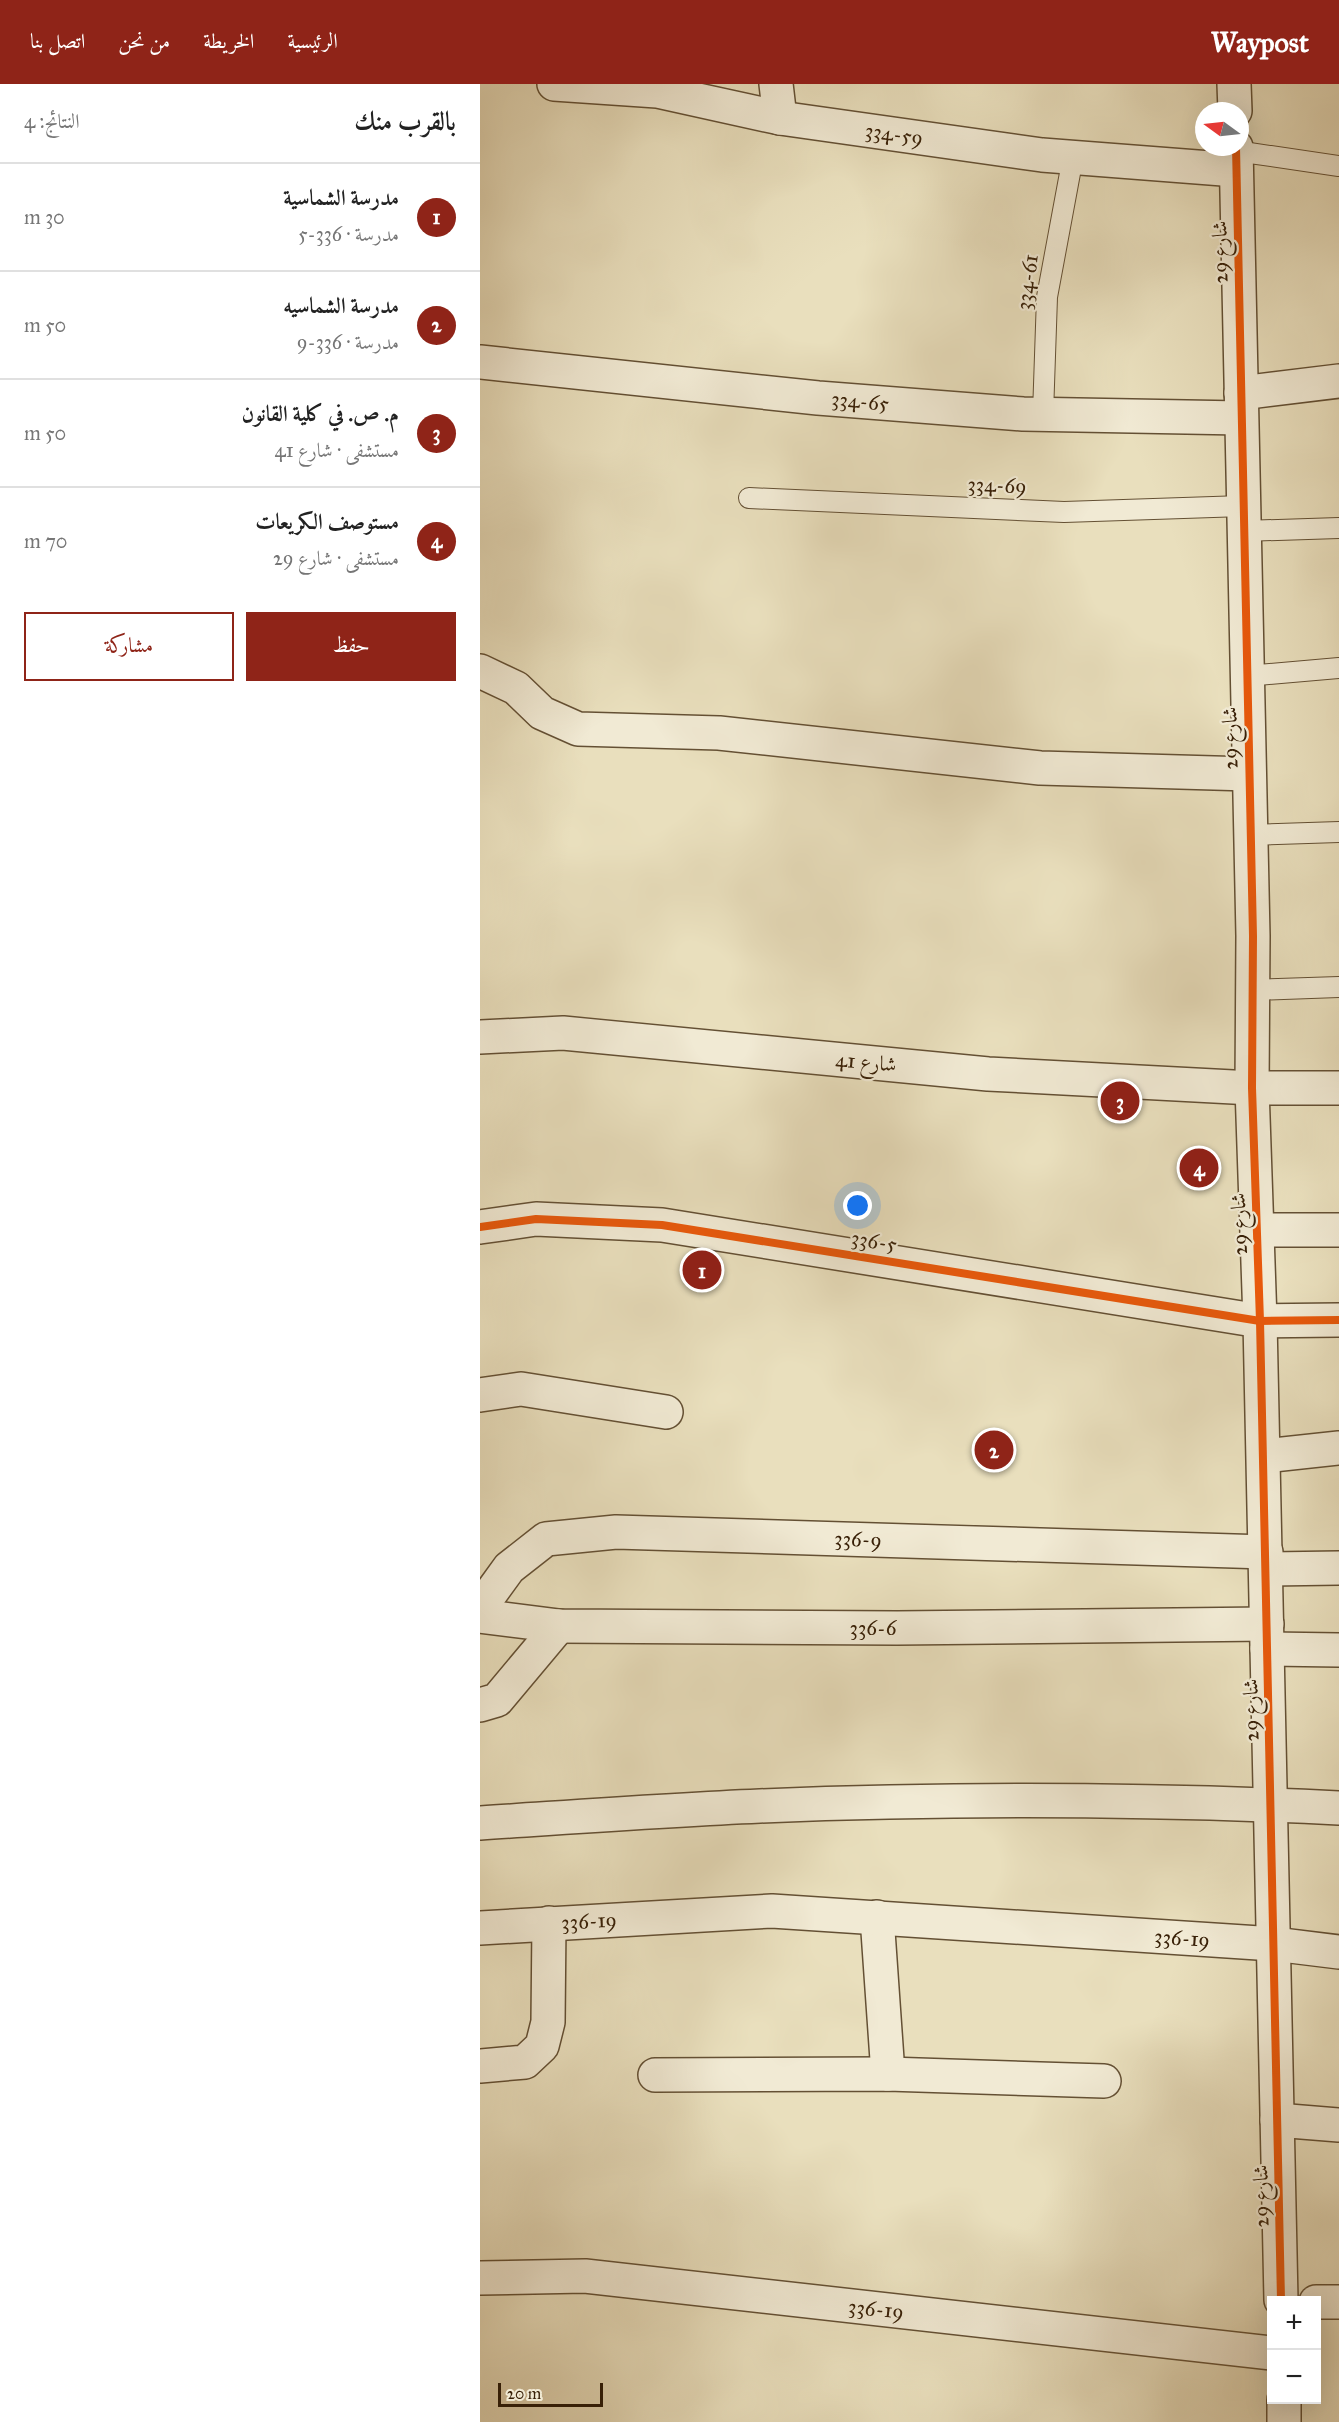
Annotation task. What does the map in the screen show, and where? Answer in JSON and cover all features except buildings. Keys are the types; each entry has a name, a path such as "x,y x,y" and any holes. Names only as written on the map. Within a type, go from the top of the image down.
{"street":[{"name":"334-59","path":"554,84 657,90 780,118 1042,155 1073,157 1236,156"},
{"path":"776,84 780,118"},
{"path":"1234,84 1235,102"},
{"name":"شارع 29","path":"1236,156 1249,774 1252,1088 1266,1560 1281,2296"},
{"name":"334-65","path":"480,362 818,398 1043,414 1241,405 1339,381"},
{"path":"480,671 516,688 542,714 578,729 719,733 1040,768 1249,774"},
{"name":"شارع 41","path":"480,1037 563,1034 988,1074 1252,1088 1339,1088"},
{"name":"336-5","path":"480,1227 536,1219 662,1225 1260,1321 1339,1320"},
{"path":"1258,1230 1339,1230"},
{"path":"480,1395 521,1389 666,1412"},
{"path":"1263,1456 1339,1448"},
{"name":"336-9","path":"480,1608 509,1568 546,1539 616,1532 1266,1560 1339,1568"},
{"name":"336-6","path":"480,1616 559,1626 897,1628 1267,1636 1339,1650"},
{"path":"480,1705 497,1700 559,1626"},
{"path":"480,1823 773,1806 997,1801 1339,1808"},
{"name":"336-19","path":"480,1928 772,1911 1274,1944 1339,1952"},
{"path":"877,1917 888,2074"},
{"path":"480,2066 525,2062 542,2046 548,2022 549,1923"},
{"path":"655,2075 888,2074 1104,2081"},
{"path":"1277,2120 1339,2125"},
{"name":"336-19","path":"480,2278 585,2276 1267,2352"},
{"path":"1321,2302 1339,2302"},
{"path":"1284,2404 1284,2422"}],"lane":[{"path":"1236,156 1339,166"},
{"name":"334-61","path":"1043,414 1047,297 1073,157"},
{"name":"334-69","path":"748,498 1244,518 1339,528"},
{"path":"1247,676 1339,668"},
{"path":"1250,836 1339,832"},
{"path":"1252,990 1339,987"}],"cycle path":[{"path":"1236,156 1253,936 1252,1088 1260,1321 1281,2296"},
{"path":"480,1227 536,1219 662,1225 1260,1321 1339,1320"}],"place":[{"name":"م. ص. في كلية القانون","path":"1120,1101"},
{"name":"مستوصف الكريعات","path":"1199,1168"},
{"name":"مدرسة الشماسية","path":"702,1270"},
{"name":"مدرسة الشماسيه","path":"994,1450"}]}
